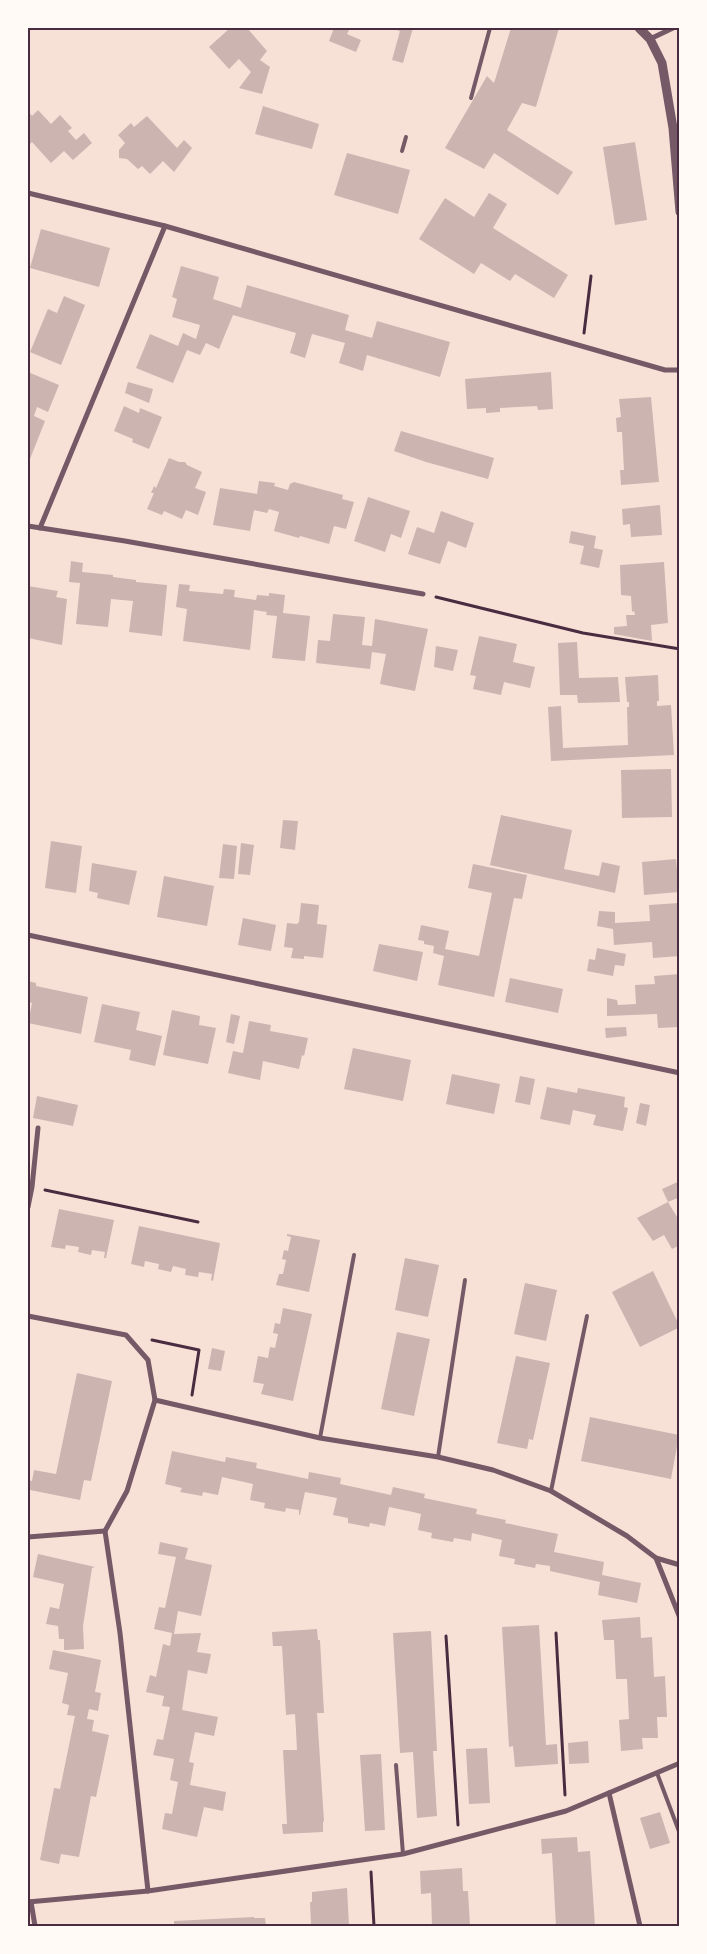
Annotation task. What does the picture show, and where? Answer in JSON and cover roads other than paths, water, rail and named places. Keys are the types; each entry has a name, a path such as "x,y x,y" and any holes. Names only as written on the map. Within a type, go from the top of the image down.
{"street":[{"path":"638,28 650,39 662,64 676,128 680,212"},
{"path":"650,39 673,28"},
{"path":"28,193 165,226 665,370 680,370"},
{"path":"40,528 165,226"},
{"path":"28,526 125,541 423,594"},
{"path":"28,935 680,1073"},
{"path":"28,1207 38,1128"},
{"path":"28,1316 126,1335 148,1360 155,1400 127,1491 105,1531 120,1633 148,1891"},
{"path":"155,1400 320,1438 438,1457 493,1470 551,1491 627,1536 656,1558 680,1565"},
{"path":"28,1537 105,1531"},
{"path":"656,1558 680,1618"},
{"path":"35,1926 29,1902 148,1891 403,1854 566,1811 680,1763"},
{"path":"609,1793 640,1926"}],"lane":[{"path":"471,98 490,28"},
{"path":"402,151 406,137"},
{"path":"320,1438 354,1254"},
{"path":"438,1457 465,1280"},
{"path":"551,1491 587,1316"},
{"path":"396,1765 403,1854"},
{"path":"657,1773 680,1834"}]}
